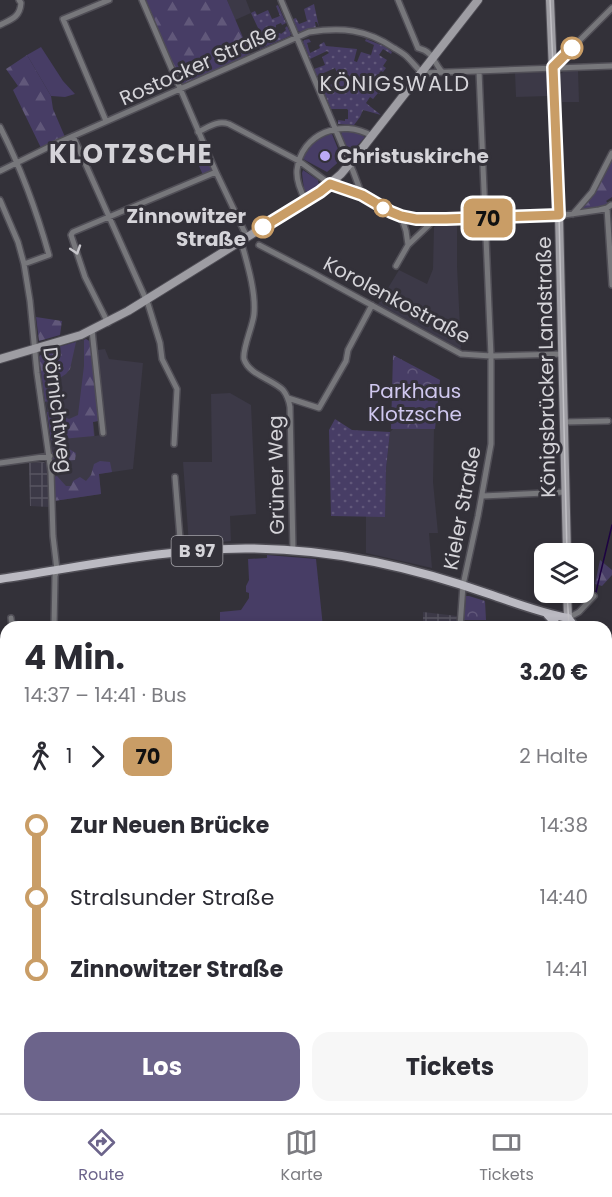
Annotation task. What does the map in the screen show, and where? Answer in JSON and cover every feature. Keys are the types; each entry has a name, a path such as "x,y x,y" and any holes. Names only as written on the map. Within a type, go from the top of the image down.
{"main road":[{"name":"B 97","path":"0,579 181,552 229,549 294,551 372,561 434,576 563,621"},
{"path":"547,614 553,621"}],"street":[{"path":"0,25 18,14 21,3 19,0"},
{"path":"106,121 63,19 109,0"},
{"path":"142,0 244,239"},
{"path":"281,0 362,195"},
{"path":"398,0 418,48 434,57 442,72"},
{"path":"0,359 73,338 108,322 147,300 330,184 372,136 478,0"},
{"name":"Königsbrücker Landstraße","path":"550,0 559,215 567,543"},
{"path":"553,67 612,8"},
{"name":"Rostocker Straße","path":"0,171 106,121 309,32 336,29 361,32 381,40 410,60 422,72"},
{"path":"410,60 413,51 418,48"},
{"path":"422,72 612,66"},
{"name":"Kieler Straße","path":"460,621 463,585 491,444 491,357 479,72"},
{"path":"198,132 223,122 299,161 330,184 362,195 401,216 432,219 559,215 609,206 612,285"},
{"path":"0,127 35,207 49,255 24,264"},
{"path":"306,201 297,177 299,161 313,140 334,128 355,129 372,136"},
{"path":"73,136 147,300 158,335 162,359 177,393 174,444"},
{"path":"573,214 592,192 612,153"},
{"path":"108,322 85,278 71,235 73,232 216,172"},
{"name":"Dörnichtweg","path":"0,200 18,242 24,264 50,456 53,536 57,570 54,621"},
{"path":"401,216 408,245"},
{"path":"396,266 408,245 429,225 432,219"},
{"name":"Grüner Weg","path":"244,239 254,299 253,323 244,359 252,369 282,390 288,399 294,551"},
{"name":"Korolenkostraße","path":"259,245 461,354 491,357 563,354"},
{"name":"Grüner Weg","path":"288,399 319,408 346,361 348,350 372,305"},
{"path":"92,330 103,433"},
{"path":"564,422 608,421"},
{"path":"0,463 50,456"},
{"path":"175,477 181,552"},
{"path":"482,496 566,492"},
{"path":"567,603 567,621"},
{"path":"569,621 587,603"}],"shaded area":[{"path":"227,0 246,0 251,13 235,20"},
{"path":"566,70 578,70 579,102 562,102 560,74"},
{"path":"547,72 549,96 516,97 515,73"},
{"path":"439,224 457,224 461,348 459,351 377,306 399,270 427,284 433,269 434,227"},
{"path":"86,339 90,342 98,421 93,422 95,436 106,434 97,350 105,349 109,359 143,363 133,469 99,474 101,494 54,501 51,440 39,357 44,351"},
{"path":"230,393 251,405 256,514 230,516 231,541 189,545 183,462 212,462 211,394"},
{"path":"393,429 434,429 433,482 438,533 429,533 432,568 366,553 366,516 384,516 390,432"},
{"path":"44,462 47,465 49,507 30,506 29,463"},
{"path":"423,612 457,616 457,621 423,621"}],"green space":[{"path":"146,0 227,0 250,54 182,86"},
{"path":"314,4 319,27 315,22 316,28 298,31 293,19 296,18 299,24 307,21 304,9"},
{"path":"278,5 286,23 276,25 274,29 276,34 281,34 287,26 291,34 260,49 253,32 258,28 251,13 255,11 257,15 268,10 272,19 280,16 276,6"},
{"path":"309,39 311,42 307,43 310,53 320,48 319,45 324,42 326,46 357,49 354,61 357,62 361,52 371,55 374,45 365,41 366,39 392,52 391,54 383,49 379,55 387,60 383,66 386,68 379,73 385,78 381,84 380,94 378,93 373,99 370,97 366,103 381,115 363,110 354,125 338,124 338,120 348,119 348,110 331,109 319,80 324,78 328,86 340,80 335,68 317,76 314,69 325,65 322,57 329,53 327,51 310,59 303,42"},
{"path":"41,47 63,81 75,94 65,97 51,96 27,55"},
{"path":"27,55 51,96 53,109 65,137 41,148 13,90 18,86 6,69"},
{"path":"341,130 356,132 365,137 354,149 351,149 344,142"},
{"path":"330,133 342,159 327,172 303,159 314,143"},
{"path":"200,141 213,170 203,175 190,146"},
{"path":"612,158 612,197 600,208 578,211"},
{"path":"303,170 318,180 319,185 308,193 304,190"},
{"path":"36,317 62,321 60,335 39,341"},
{"path":"84,340 91,342 98,421 93,422 94,436 51,440 47,412 53,412 69,419 78,415 84,366"},
{"path":"76,342 70,369 58,379 52,400 45,402 39,357 44,351"},
{"name":"Parkhaus Klotzsche","path":"393,355 440,380 435,429 391,429"},
{"path":"335,419 352,430 390,432 386,469 385,517 331,516 329,430"},
{"path":"69,449 76,453 75,460 65,461 56,468 52,468 52,452"},
{"path":"100,461 110,462 112,472 99,474 101,494 54,501 53,477 57,476 66,486 71,486 73,481 80,477 86,481 91,475 94,464"},
{"path":"267,555 316,559 322,621 220,621 220,612 241,610 249,598 249,593 246,592 249,580 248,559 267,558"},
{"path":"600,560 612,570 612,575 602,586 595,584"},
{"path":"466,596 485,601 486,620 464,620"}],"waterway":[{"path":"596,592 612,525"}],"tram line":[{"path":"550,0 555,110"},
{"path":"554,101 567,543"},
{"path":"568,603 569,621"}],"bus line":[{"name":"70","path":"263,227 330,184 362,195 391,212 416,219 559,215 553,67 572,48"}],"place":[{"name":"Christuskirche","path":"325,156"},
{"name":"Zinnowitzer Straße","path":"263,227"}],"district":[{"name":"KÖNIGSWALD","path":"395,84"},
{"name":"KLOTZSCHE","path":"131,154"}]}
